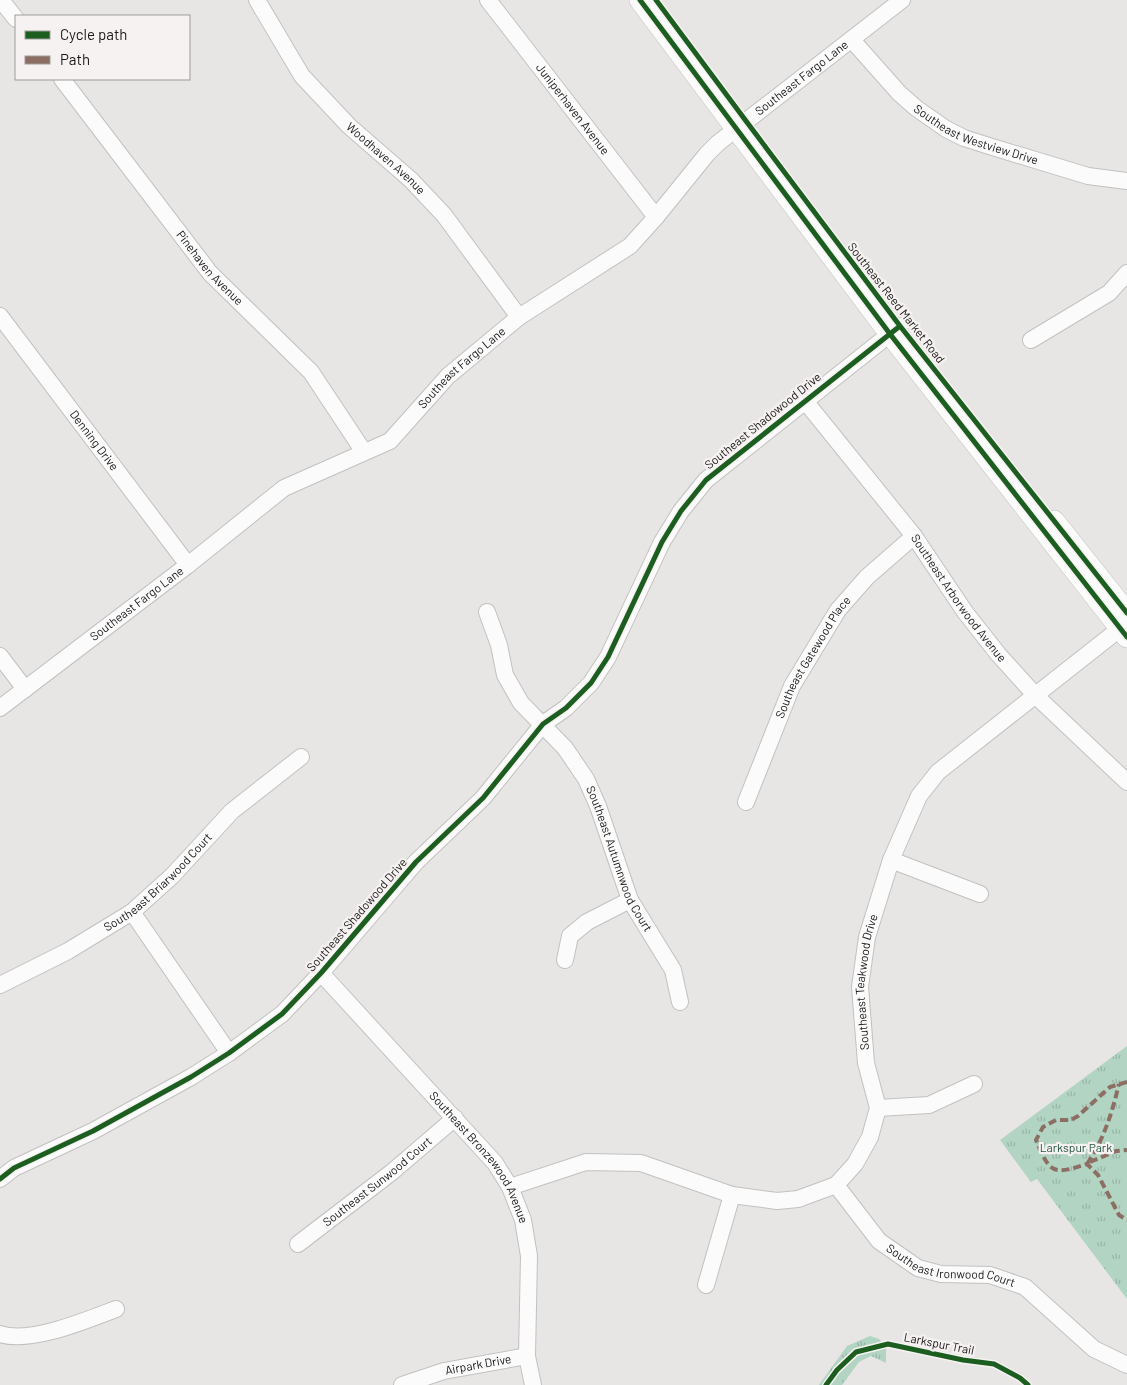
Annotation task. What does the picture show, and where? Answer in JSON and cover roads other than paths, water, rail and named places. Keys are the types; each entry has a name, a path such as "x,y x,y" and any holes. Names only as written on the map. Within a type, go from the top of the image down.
{"main road":[{"name":"Southeast Reed Market Road","path":"640,0 741,125 895,330 1125,626"},
{"name":"Southeast Reed Market Road","path":"656,0 741,125"}],"street":[{"path":"2,0 15,18"},
{"name":"Woodhaven Avenue","path":"257,0 302,76 349,126 411,180 444,215 519,317"},
{"name":"Juniperhaven Avenue","path":"488,0 656,217"},
{"name":"Southeast Fargo Lane","path":"0,708 188,565 284,488 390,441 448,376 519,317 630,246 707,154 741,125 902,0"},
{"name":"Southeast Westview Drive","path":"852,40 899,93 922,113 946,129 964,138 1088,176 1127,181"},
{"name":"Pinehaven Avenue","path":"63,80 210,272 312,372 364,452"},
{"path":"1031,340 1109,293 1127,273"},
{"name":"Denning Drive","path":"0,316 188,565"},
{"name":"Southeast Shadowood Drive","path":"0,1179 14,1168 93,1131 191,1077 229,1053 282,1014 321,973 416,862 483,798 543,724 566,708 591,683 608,657 662,542 681,511 706,480 895,330"},
{"name":"Southeast Arborwood Avenue","path":"805,401 914,536 965,612 998,654 1036,696 1127,782"},
{"name":"Southeast Gatewood Place","path":"746,802 792,686 838,610 867,577 914,536"},
{"name":"Southeast Autumnwood Court","path":"487,612 499,645 505,675 521,703 565,748 586,779 598,806 630,900 673,970 680,1002"},
{"name":"Southeast Teakwood Drive","path":"878,1108 866,1063 860,987 867,937 891,860 919,796 938,772 1125,626"},
{"path":"0,656 25,689"},
{"name":"Southeast Briarwood Court","path":"0,985 68,951 132,912 172,876 232,811 300,757"},
{"path":"891,860 980,894"},
{"path":"565,960 570,936 587,922 630,900"},
{"path":"132,912 229,1053"},
{"name":"Southeast Bronzewood Avenue","path":"321,973 495,1163 510,1188 523,1220 529,1256 527,1356 533,1385"},
{"path":"510,1188 586,1162 641,1163 732,1195 778,1201 798,1199 836,1185 855,1164 870,1137 878,1108 929,1105 974,1084"},
{"name":"Southeast Sunwood Court","path":"298,1244 392,1172 455,1118"},
{"name":"Southeast Ironwood Court","path":"836,1185 879,1241 918,1268 941,1274 990,1275 1025,1287 1094,1350 1127,1365"},
{"path":"706,1285 732,1195"},
{"path":"0,1334 6,1336 42,1334 116,1309"},
{"name":"Airpark Drive","path":"402,1385 444,1371 527,1356"}],"park label":[{"name":"Larkspur Park","path":"1076,1148"}]}
